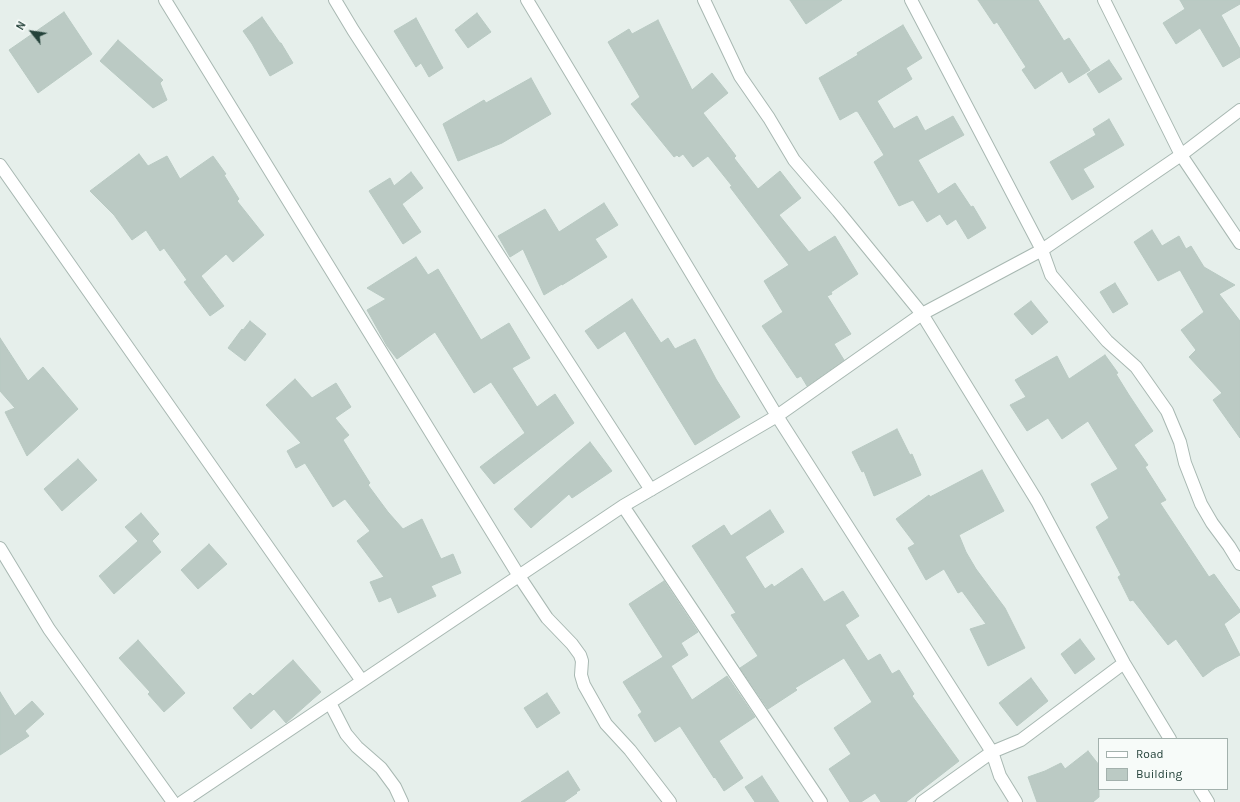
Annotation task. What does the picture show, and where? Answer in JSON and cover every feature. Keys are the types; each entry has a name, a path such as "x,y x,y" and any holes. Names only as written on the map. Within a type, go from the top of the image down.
{"street":[{"path":"165,0 519,576 547,618 572,644 580,655 582,661 581,675 584,685 606,724 630,750 670,802"},
{"path":"335,0 651,490"},
{"path":"527,0 777,416 992,752 1000,776 1016,802"},
{"path":"704,0 740,76 769,118 794,160 838,211 922,314 1037,501 1124,663 1169,738"},
{"path":"911,0 1042,250 1051,275 1107,341 1136,368 1167,411 1180,442 1185,463 1201,504 1240,564"},
{"path":"1104,0 1181,155 1240,243"},
{"path":"182,802 623,506 777,416 922,314 1042,250 1181,155 1240,110"},
{"path":"0,165 362,681"},
{"path":"623,506 821,802"},
{"path":"0,548 49,629 173,802"},
{"path":"922,802 992,752 1021,740 1124,663"},
{"path":"330,703 346,734 357,747 381,768 395,788 402,802"},
{"path":"1201,790 1208,802"}],"building":[{"path":"790,0 842,0 806,24"},
{"path":"978,0 1038,0 1064,41 1069,38 1090,70 1069,83 1062,71 1035,89 1022,70 1026,67 997,22 994,24"},
{"path":"1180,0 1240,0 1240,4 1221,15 1240,49 1240,57 1223,67 1200,28 1176,44 1163,23 1185,9"},
{"path":"64,12 92,54 38,93 9,50"},
{"path":"477,13 491,32 468,48 455,30"},
{"path":"262,17 281,43 293,63 270,76 243,31"},
{"path":"416,18 443,68 429,77 421,63 416,67 394,31"},
{"path":"658,20 692,90 712,73 728,93 703,113 736,156 734,158 758,189 780,171 801,198 779,215 809,252 835,236 858,274 831,292 832,294 827,296 851,334 834,344 844,360 807,386 801,376 797,378 762,326 783,312 764,281 789,265 730,187 732,186 708,156 693,167 683,154 679,157 677,155 674,157 631,104 640,97 608,42 629,29 632,34"},
{"path":"903,25 922,58 906,68 912,79 877,101 894,129 917,116 925,131 953,116 964,135 918,160 938,194 955,183 971,207 973,206 986,228 968,239 956,219 947,225 940,214 927,222 913,200 899,206 874,162 884,155 858,112 856,111 840,120 819,78 858,55 857,53"},
{"path":"118,40 163,80 160,83 167,100 153,108 100,61"},
{"path":"1109,60 1122,79 1099,93 1087,74"},
{"path":"531,78 551,114 502,143 458,161 443,124 484,100 486,103"},
{"path":"1109,119 1124,145 1083,169 1094,187 1072,200 1050,162 1096,135 1093,129"},
{"path":"139,154 148,166 167,156 180,179 213,156 226,174 224,175 239,199 237,201 264,235 233,262 226,254 201,276 224,306 210,316 184,282 187,280 164,248 160,251 146,230 132,240 114,215 90,191"},
{"path":"411,172 423,188 402,204 421,232 403,244 369,191 390,178 394,186"},
{"path":"604,203 618,225 595,239 607,257 544,295 523,249 510,257 498,236 545,209 559,232"},
{"path":"1152,230 1162,246 1179,236 1186,249 1191,246 1204,267 1235,285 1219,294 1240,321 1240,438 1213,400 1222,393 1189,357 1196,350 1181,330 1204,312 1180,270 1158,281 1134,242"},
{"path":"416,257 428,275 438,269 481,340 509,323 530,358 512,368 537,407 555,394 574,423 494,484 480,467 525,433 491,382 474,393 435,332 397,359 387,346 367,310 386,299 367,288"},
{"path":"1115,283 1128,304 1113,313 1100,292"},
{"path":"632,299 661,343 668,338 675,349 695,339 716,379 740,417 695,445 625,331 598,349 585,331"},
{"path":"1031,301 1048,322 1032,335 1014,314"},
{"path":"250,321 266,334 245,361 228,348"},
{"path":"0,338 28,381 43,367 78,409 27,456 5,412 15,408 0,391"},
{"path":"1105,355 1118,373 1116,374 1153,431 1134,445 1148,465 1145,467 1166,500 1160,503 1209,577 1214,574 1240,610 1240,612 1224,624 1240,655 1215,668 1203,677 1176,639 1168,645 1133,600 1130,601 1118,577 1121,575 1096,527 1109,518 1091,484 1118,469 1088,421 1062,439 1048,418 1027,431 1010,405 1026,397 1015,380 1057,356 1069,379"},
{"path":"295,379 312,398 336,383 351,407 335,418 349,435 343,440 370,483 368,485 403,529 422,519 441,559 453,554 461,573 431,586 436,596 398,613 391,597 379,602 370,582 384,577 357,541 370,531 345,499 333,507 305,463 296,468 287,451 301,443 266,405"},
{"path":"897,429 910,455 912,454 921,475 874,496 864,471 862,472 852,452"},
{"path":"590,442 612,471 572,498 569,494 531,528 514,509"},
{"path":"78,459 97,480 62,511 44,489"},
{"path":"982,470 1004,511 959,535 966,552 976,569 1005,608 1025,648 988,666 970,629 986,624 962,591 958,593 944,569 926,580 908,548 915,544 896,519 929,495 930,497"},
{"path":"770,510 784,532 745,557 765,589 772,584 774,587 802,568 824,602 843,591 859,616 845,625 868,661 880,654 892,674 899,670 914,694 912,696 959,761 906,802 881,802 875,793 861,802 850,802 829,769 851,754 834,728 872,702 844,658 795,688 797,690 768,709 740,668 758,656 731,615 736,613 692,546 724,525 731,536"},
{"path":"141,513 159,534 152,541 161,552 114,594 99,576 138,541 125,527"},
{"path":"209,544 227,564 198,589 181,570"},
{"path":"664,581 698,632 681,643 688,655 671,666 692,700 727,676 755,717 719,741 743,778 724,791 680,726 655,742 638,715 642,712 623,682 663,657 629,604"},
{"path":"1080,639 1095,659 1075,674 1061,654"},
{"path":"138,640 185,693 164,712 148,694 150,692 119,658"},
{"path":"293,660 321,692 286,723 274,709 251,729 233,708 250,693 253,696"},
{"path":"1031,678 1048,701 1017,726 999,703"},
{"path":"0,692 15,716 32,701 44,714 25,731 29,736 0,755"},
{"path":"547,693 560,713 537,728 524,708"},
{"path":"1088,751 1098,764 1099,797 1093,802 1037,802 1028,777 1061,763 1065,769"},
{"path":"568,771 580,790 564,802 521,802"},
{"path":"762,776 779,802 755,802 745,787"}]}
